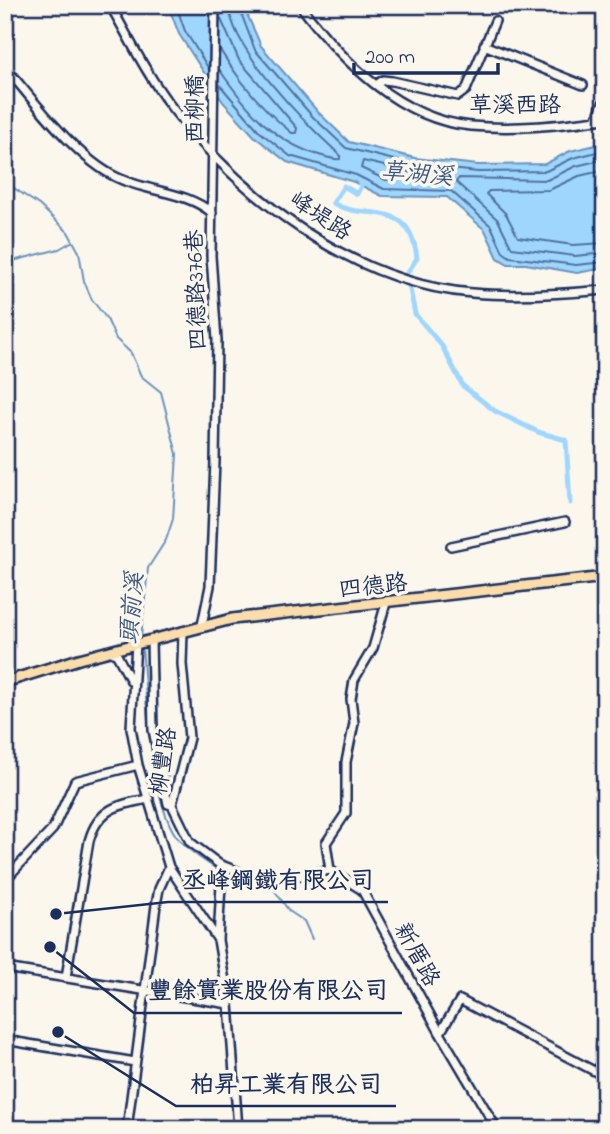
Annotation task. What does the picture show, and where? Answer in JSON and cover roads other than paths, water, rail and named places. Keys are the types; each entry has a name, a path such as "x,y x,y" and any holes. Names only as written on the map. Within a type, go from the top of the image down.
{"main road":[{"name":"四德路","path":"5,682 202,625 605,578"}],"street":[{"name":"峰堤路","path":"110,5 153,81 173,109 248,189 312,235 356,260 398,277 472,293 605,290"},
{"name":"西柳橋","path":"212,213 215,5"},
{"name":"草溪西路","path":"300,5 328,41 376,85 422,111 468,126 527,127 605,119"},
{"path":"376,85 383,80 458,96 466,90 495,21"},
{"path":"484,45 583,85"},
{"name":"四德路376巷","path":"5,67 76,150 92,162 119,179 193,202 212,213 211,256 217,340 215,461 210,586 202,625"},
{"path":"596,120 605,99"},
{"path":"451,546 565,522"},
{"path":"330,870 326,843 346,813 346,762 354,723 351,699 354,680 373,648 386,603"},
{"name":"柳豐路","path":"183,631 182,664 188,738 172,805 190,842 222,866 256,877 290,878 330,870"},
{"path":"143,642 132,684 131,728 138,765 169,867 218,940"},
{"path":"143,642 153,730 168,804 172,805"},
{"path":"110,651 117,655 132,684"},
{"path":"5,880 53,829 75,781 138,765"},
{"path":"66,977 89,841 96,822 106,810 119,804 149,799"},
{"path":"222,866 218,940 229,1003 238,1129"},
{"path":"127,1129 159,888 169,867"},
{"name":"新厝路","path":"330,870 362,890 440,1033 498,1129"},
{"path":"5,968 229,1003"},
{"path":"440,1033 460,1000 596,1072 605,1058 601,1047"},
{"path":"5,1040 135,1062"}],"water":[{"name":"草湖溪","path":"168,5 243,5 261,46 318,112 349,142 415,158 478,165 545,164 570,151 605,143 605,268 577,273 526,264 508,264 498,258 485,230 447,197 382,196 354,182 287,162 255,137 223,102 179,34"}],"waterway":[{"path":"359,181 361,186 357,194 344,186 333,203 345,209 384,214 405,226 412,238 417,258 406,275"},
{"name":"頭前溪","path":"5,182 39,205 68,232 79,252 84,281 92,300 107,319 116,339 131,353 141,376 161,392 177,454 173,519 166,540 148,568 141,638"},
{"path":"5,263 59,249 73,241"},
{"path":"409,284 415,314 442,346 463,386 495,411 538,432 566,440 570,503"},
{"name":"頭前溪","path":"142,647 151,749 162,805 181,842 220,871"},
{"name":"頭前溪","path":"225,873 235,879 270,884 289,911 304,921 312,939"}],"place":[{"name":"丞峰鋼鐵有限公司","path":"56,914"},
{"name":"豐餘實業股份有限公司","path":"50,947"},
{"name":"柏昇工業有限公司","path":"58,1032"}]}
